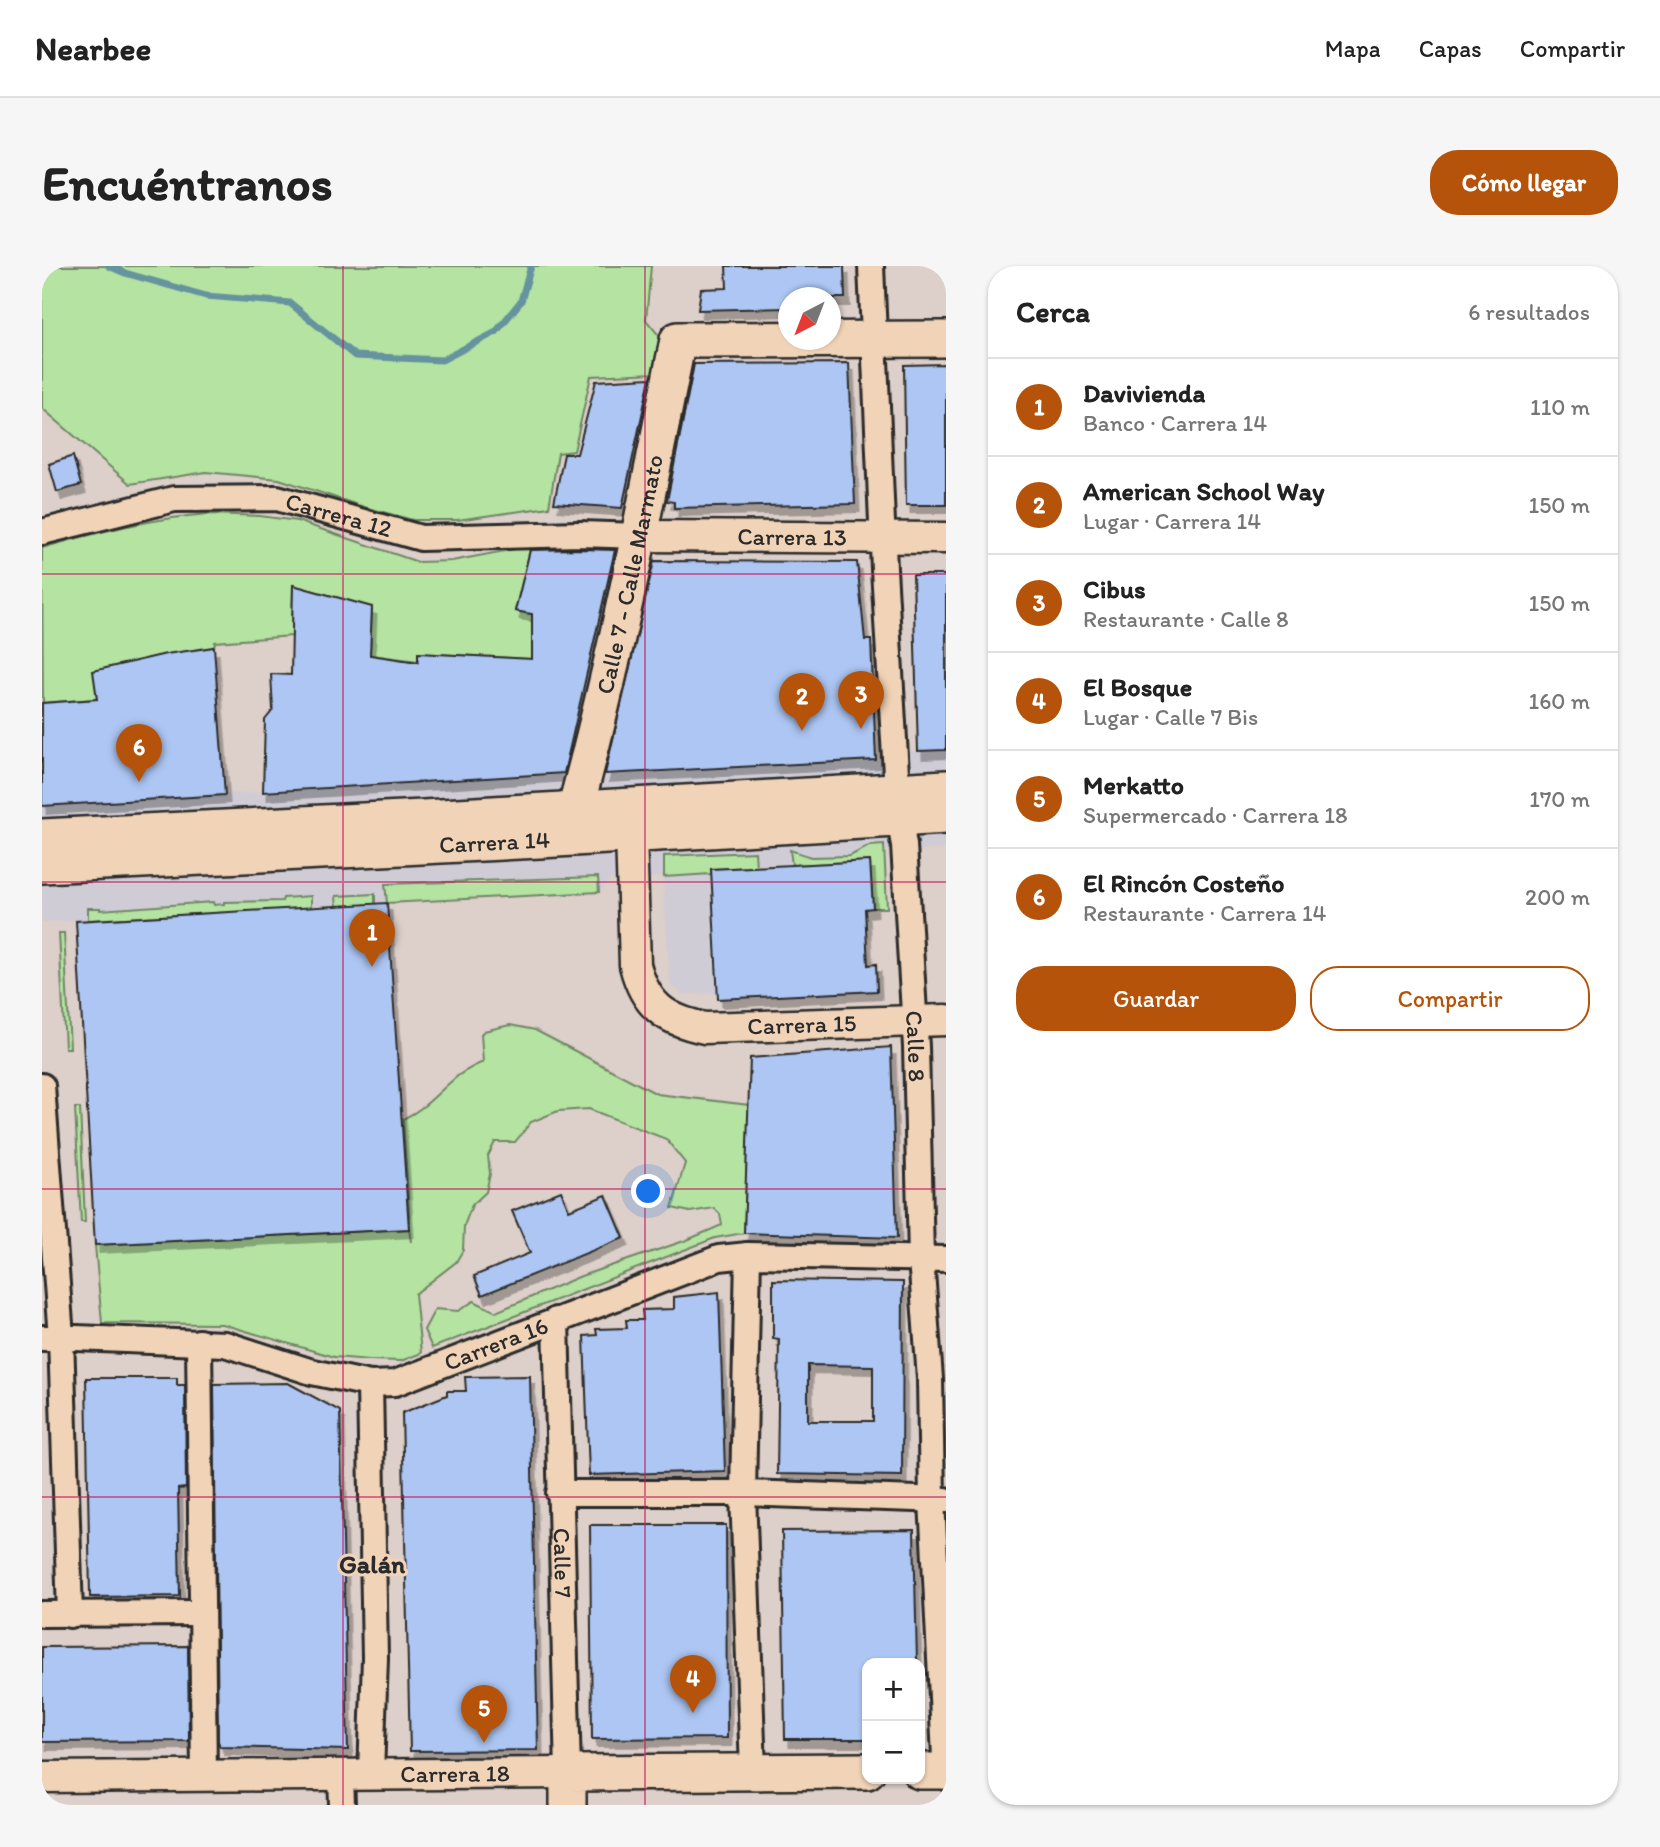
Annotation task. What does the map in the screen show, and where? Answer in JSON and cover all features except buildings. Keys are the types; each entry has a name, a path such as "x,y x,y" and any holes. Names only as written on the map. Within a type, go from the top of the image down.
{"main road":[{"path":"874,340 946,339"},
{"name":"Calle 7 - Calle Marmato","path":"575,810 612,669 678,340 874,340"},
{"name":"Carrera 14","path":"42,865 631,834 898,804 946,788"},
{"name":"Carrera 14","path":"42,837 575,810 898,804 946,816"},
{"name":"Carrera 18","path":"568,1789 754,1771 862,1771"}],"street":[{"name":"Calle 8","path":"871,266 882,538 914,1019 921,1258 939,1500 939,1773"},
{"name":"Carrera 12","path":"42,532 174,499 277,498 421,538 580,534 640,536"},
{"name":"Carrera 13","path":"640,536 946,538"},
{"name":"Carrera 15","path":"631,834 635,965 648,999 661,1010 683,1022 705,1028 946,1020"},
{"path":"42,1086 51,1338 70,1615"},
{"name":"Carrera 16","path":"51,1338 225,1344 312,1372 370,1384 395,1383 719,1258 748,1255 946,1259"},
{"path":"748,1255 743,1493 754,1771"},
{"name":"Calle 7","path":"556,1320 568,1789"},
{"path":"199,1342 204,1775"},
{"path":"370,1384 375,1658 371,1774"},
{"path":"559,1493 743,1493 939,1500"},
{"path":"42,1614 201,1613"},
{"path":"341,1774 342,1805"},
{"name":"Carrera 18","path":"42,1777 371,1774 568,1789"}],"shaded area":[{"path":"946,750 946,849 884,851 887,908 865,909 868,964 876,964 877,991 718,999 717,993 683,994 670,984 663,877 611,879 599,892 42,922 42,806 565,773 604,774 894,759 894,751"}],"green space":[{"path":"42,266 651,266 646,320 662,339 656,373 591,376 574,451 558,453 549,507 457,520 413,520 279,479 206,472 130,484 42,408"},
{"path":"210,514 297,521 418,562 452,561 531,546 515,611 535,615 532,659 418,653 418,661 370,655 372,607 293,585 292,636 215,642 214,647 94,671 97,699 43,703 42,548 125,526"},
{"path":"884,845 887,908 873,908 870,861 792,865 790,850 811,857 850,856 869,846"},
{"path":"755,852 756,867 711,869 711,874 664,877 664,856"},
{"path":"598,877 599,892 387,903 385,884"},
{"path":"375,894 375,904 337,907 336,896"},
{"path":"311,896 311,908 88,920 88,908 100,910 213,902 214,905 224,902 282,901 283,898"},
{"path":"59,933 64,933 70,1048 65,1048"},
{"path":"510,1025 535,1030 657,1094 749,1105 744,1233 715,1238 432,1348 424,1330 435,1309 458,1311 474,1301 496,1312 581,1276 687,1240 722,1225 720,1214 714,1208 690,1212 672,1208 685,1163 666,1139 589,1109 558,1111 531,1122 515,1142 495,1142 488,1156 490,1174 486,1192 472,1205 464,1226 463,1250 456,1262 415,1294 421,1353 401,1361 334,1357 222,1324 102,1323 95,1245 409,1229 411,1242 403,1119 424,1106 460,1075 483,1062 481,1034 484,1031"},
{"path":"75,1108 80,1108 85,1222 81,1222"}],"waterway":[{"path":"109,266 206,296 290,303 355,356 442,360 496,332 521,301 531,266"}],"place":[{"name":"Cibus","path":"861,729"},
{"name":"American School Way","path":"802,731"},
{"name":"El Rincón Costeño","path":"139,782"},
{"name":"Davivienda","path":"372,967"},
{"name":"El Bosque","path":"693,1713"},
{"name":"Merkatto","path":"484,1743"}],"district":[{"name":"Galán","path":"372,1564"}]}
